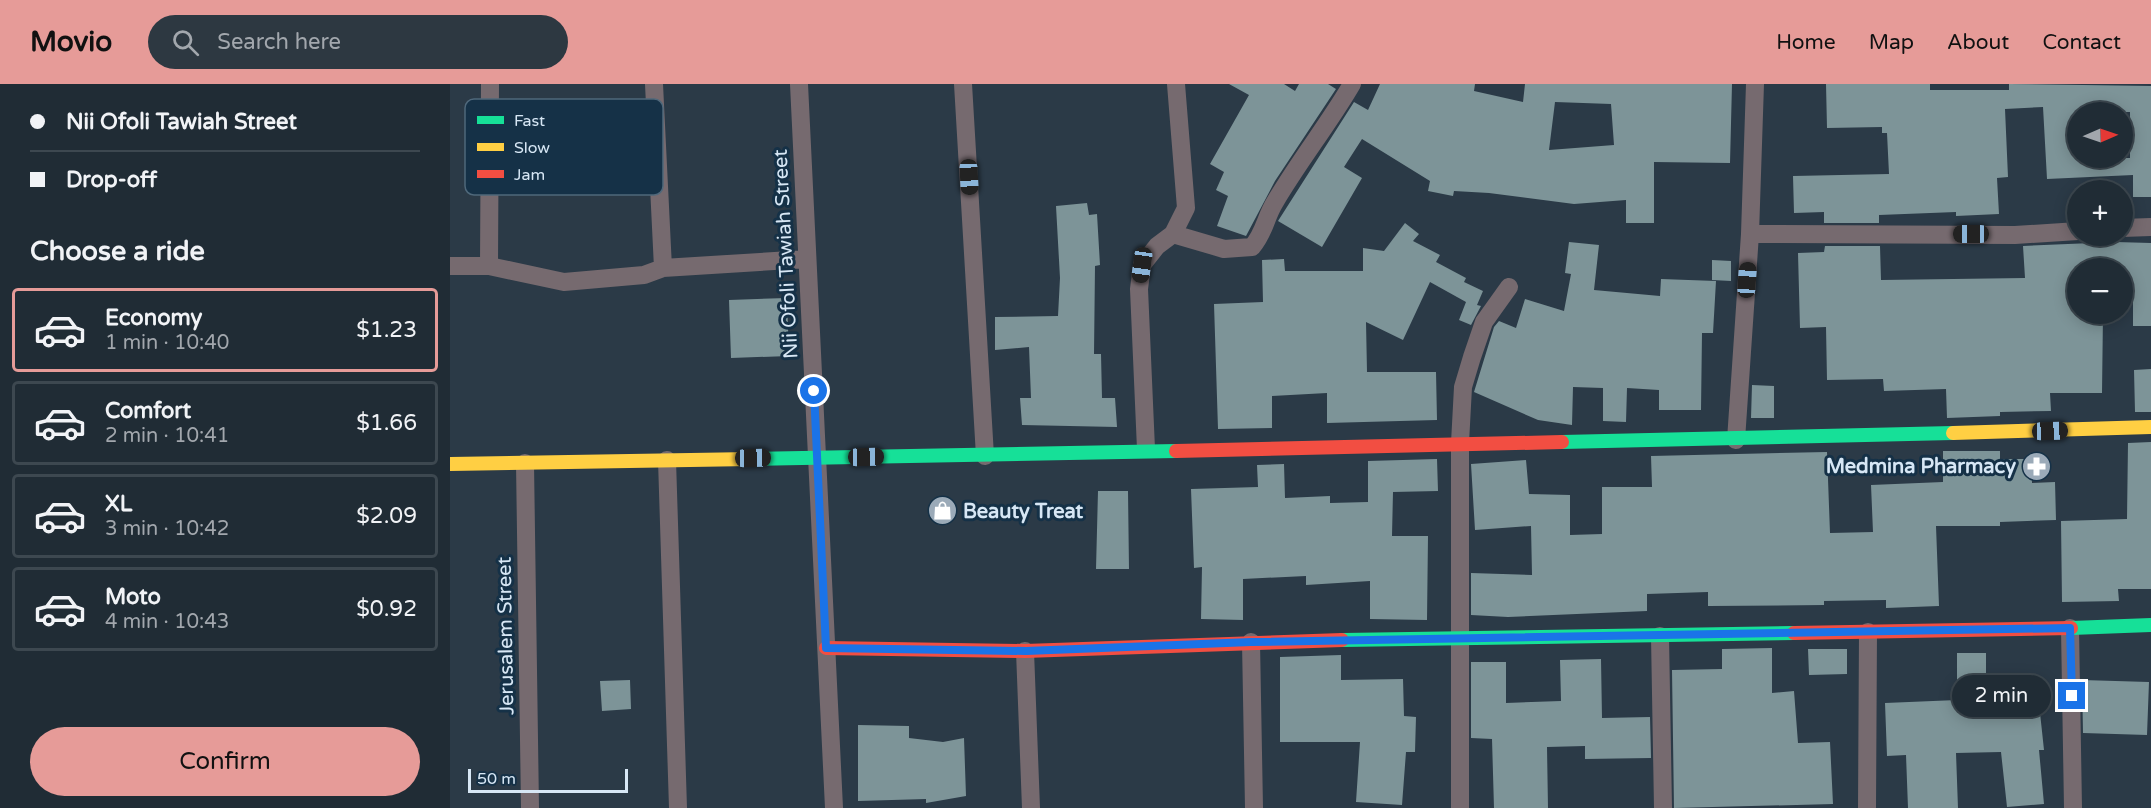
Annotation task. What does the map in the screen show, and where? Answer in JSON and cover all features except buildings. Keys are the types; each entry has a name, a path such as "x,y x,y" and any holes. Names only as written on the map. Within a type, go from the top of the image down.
{"street":[{"path":"490,84 490,99"},
{"path":"654,84 655,99"},
{"name":"Nii Ofoli Tawiah Street","path":"799,84 834,808"},
{"path":"963,84 985,456"},
{"path":"1146,449 1139,289 1142,265 1157,246 1173,234 1186,208 1176,84"},
{"path":"1173,234 1224,249 1252,247 1263,234 1273,205 1300,162 1329,125 1352,84"},
{"path":"1736,440 1750,234 1755,84"},
{"path":"489,195 489,266"},
{"path":"659,195 663,267"},
{"path":"2133,228 2151,227"},
{"path":"1750,234 2015,235 2067,232"},
{"path":"450,266 489,266 564,282 644,275 663,267 807,259"},
{"path":"1460,808 1458,638 1460,443 1463,387 1484,322 1509,287"},
{"path":"450,464 985,456 1146,449 1460,443 1736,440 2151,427"},
{"path":"667,460 678,808"},
{"name":"Jerusalem Street","path":"525,463 530,808"},
{"path":"826,648 1026,651 1251,642 2151,625"},
{"path":"2070,628 2073,808"},
{"path":"1868,632 1868,808"},
{"path":"1660,636 1663,808"},
{"path":"1251,642 1254,808"},
{"path":"1026,651 1030,808"}],"traffic: fast":[{"path":"1562,442 1953,433"},
{"path":"751,459 1176,451"},
{"path":"2071,628 2151,625"},
{"path":"1342,640 1794,633"}],"traffic: slow":[{"path":"1953,433 2151,427"},
{"path":"450,464 751,459"}],"traffic: jam":[{"path":"1176,451 1562,442"},
{"path":"1794,633 2071,628"},
{"path":"826,648 1025,651 1342,640"}],"place":[{"name":"Medmina Pharmacy","path":"2037,466"},
{"name":"Beauty Treat","path":"942,511"}],"route":[{"path":"814,391 826,648 1026,651 1251,642 2070,628 2072,696"}]}
